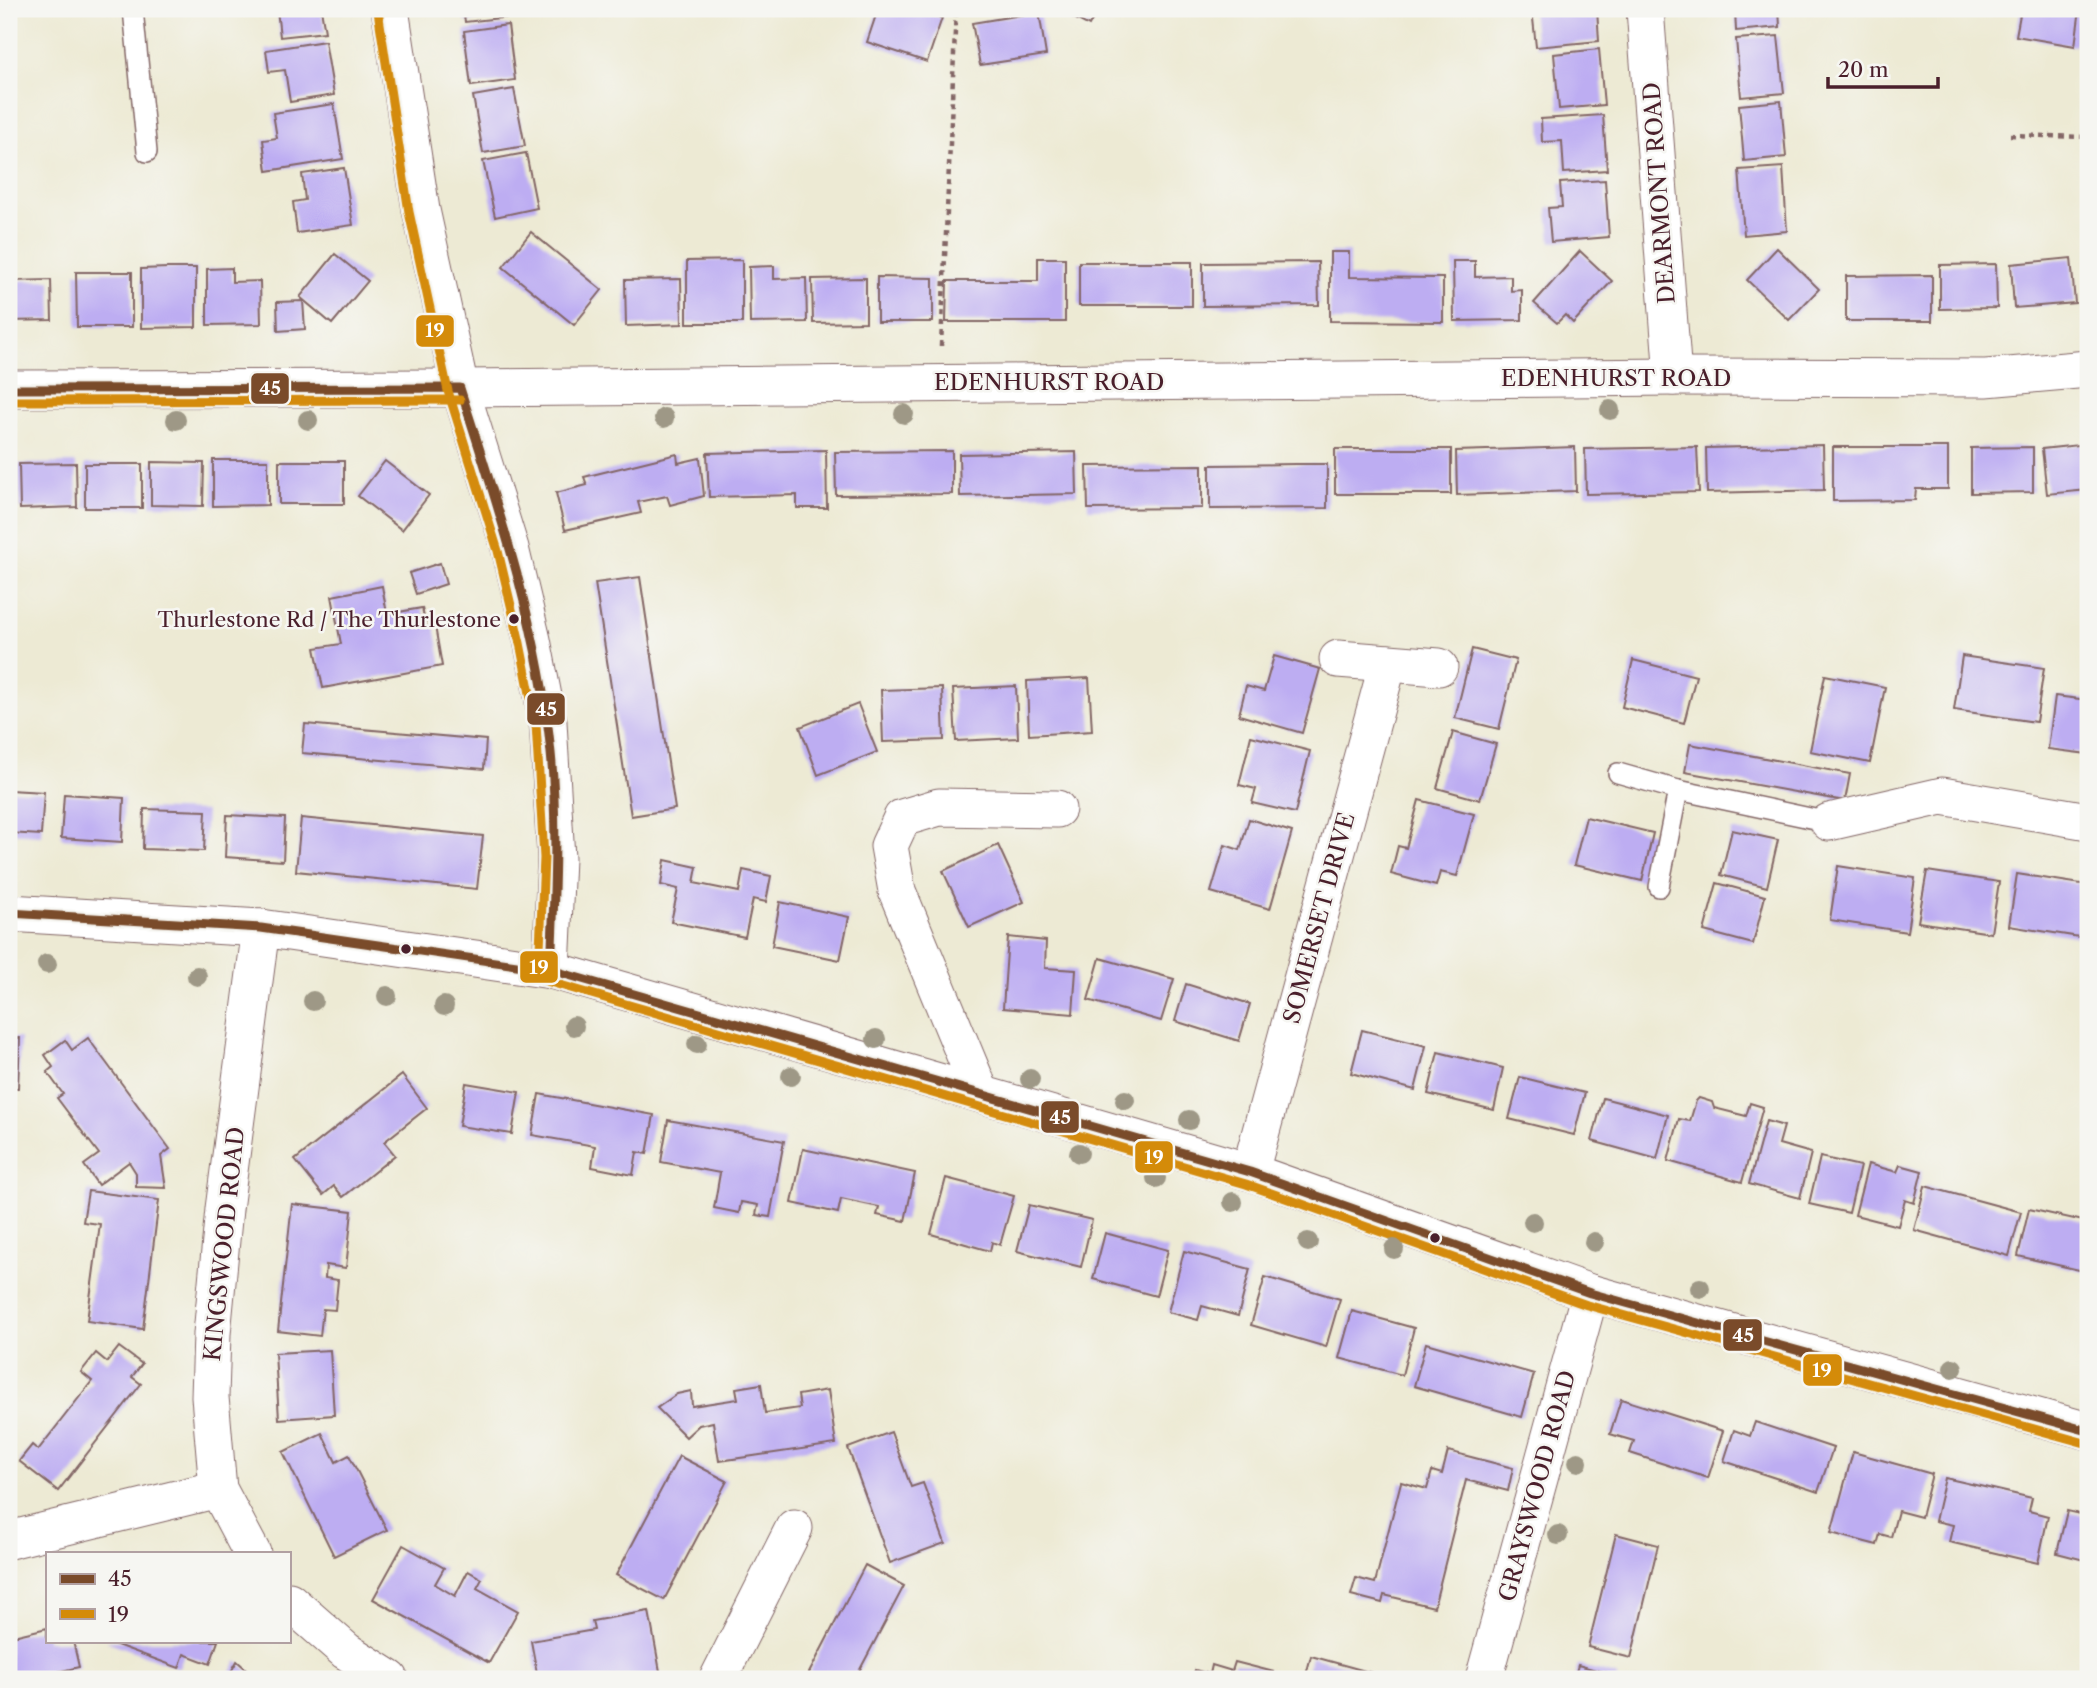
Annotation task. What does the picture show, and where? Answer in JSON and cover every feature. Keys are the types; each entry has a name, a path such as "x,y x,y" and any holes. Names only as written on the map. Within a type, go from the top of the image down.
{"street":[{"path":"390,9 421,210 460,388 510,548 548,722 556,858 551,970"},
{"name":"DEARMONT ROAD","path":"1645,9 1673,377"},
{"name":"EDENHURST ROAD","path":"9,389 1986,377 2088,369"},
{"path":"1338,659 1439,667"},
{"name":"SOMERSET DRIVE","path":"1250,1172 1388,663"},
{"path":"1829,822 1942,796 2088,821"},
{"path":"981,1094 897,891 889,846 902,818 939,807 1058,809"},
{"path":"9,913 261,928 551,970 1250,1172 1590,1293 2088,1431"},
{"name":"KINGSWOOD ROAD","path":"251,1552 218,1489 210,1397 212,1334 224,1209 261,928"},
{"name":"GRAYSWOOD ROAD","path":"1484,1679 1590,1293"},
{"path":"9,1540 218,1489"},
{"path":"718,1679 794,1528"},
{"path":"290,1602 346,1651 390,1679"}],"lane":[{"path":"133,9 146,152"},
{"path":"1619,773 1678,790 1829,822"},
{"path":"1659,887 1678,790"}],"path":[{"path":"939,382 956,9"},
{"path":"2010,135 2088,136"}],"building":[{"path":"277,9 321,9 325,32 280,37"},
{"path":"463,9 508,9 509,17 465,22"},
{"path":"878,9 913,9 942,18 927,62 867,42"},
{"path":"1057,9 1098,9 1089,26"},
{"path":"1532,9 1597,9 1599,41 1536,47"},
{"path":"1735,9 1779,9 1780,27 1736,31"},
{"path":"2021,9 2080,9 2075,46 2016,36"},
{"path":"1039,12 1046,55 980,65 972,23"},
{"path":"508,25 515,80 471,86 464,31"},
{"path":"1778,36 1784,93 1741,97 1736,39"},
{"path":"325,41 334,95 290,102 285,70 269,72 266,50"},
{"path":"1599,49 1604,105 1559,109 1554,54"},
{"path":"514,89 525,146 483,153 473,96"},
{"path":"1781,101 1786,157 1744,161 1739,105"},
{"path":"334,104 343,159 267,171 263,140 277,138 273,113"},
{"path":"1603,115 1607,170 1564,173 1562,141 1542,142 1541,119"},
{"path":"526,153 537,208 495,217 483,161"},
{"path":"1783,167 1787,231 1744,235 1739,170"},
{"path":"344,168 353,225 297,233 293,202 305,200 302,174"},
{"path":"1605,180 1609,237 1551,242 1548,208 1562,207 1560,183"},
{"path":"531,232 602,290 574,325 503,267"},
{"path":"1777,248 1819,289 1789,320 1747,280"},
{"path":"1580,251 1612,281 1573,323 1565,315 1557,323 1534,303"},
{"path":"1330,252 1349,252 1349,277 1443,278 1443,322 1330,321"},
{"path":"335,254 368,281 332,324 300,297"},
{"path":"1038,258 1065,258 1065,322 946,322 947,281 1038,281"},
{"path":"2071,258 2075,303 2014,308 2011,264"},
{"path":"742,260 742,323 687,323 687,261"},
{"path":"1453,261 1475,261 1475,277 1511,276 1511,291 1522,290 1522,320 1454,321"},
{"path":"1079,262 1192,262 1192,306 1079,306"},
{"path":"1318,262 1319,305 1203,306 1203,263"},
{"path":"1996,264 1997,308 1940,309 1940,265"},
{"path":"774,266 774,279 806,278 807,322 750,323 749,267"},
{"path":"196,268 196,327 141,328 141,269"},
{"path":"232,268 232,282 260,281 261,324 207,325 207,269"},
{"path":"76,272 132,272 132,327 77,327"},
{"path":"1932,275 1932,321 1846,321 1846,276"},
{"path":"877,277 933,278 933,322 877,322"},
{"path":"866,278 866,322 813,323 812,279"},
{"path":"681,279 682,324 626,326 625,280"},
{"path":"51,280 52,320 9,321 9,281"},
{"path":"303,301 305,329 278,331 277,302"},
{"path":"2088,444 2088,490 2047,494 2042,449"},
{"path":"1823,445 1824,490 1707,493 1706,448"},
{"path":"1575,447 1576,491 1457,495 1456,451"},
{"path":"1697,447 1699,492 1586,494 1585,449"},
{"path":"1833,447 1948,447 1948,489 1916,489 1915,500 1833,501"},
{"path":"2033,447 2033,492 1971,493 1971,448"},
{"path":"1335,449 1451,449 1451,494 1335,494"},
{"path":"826,450 827,508 797,508 797,495 709,497 707,453"},
{"path":"952,451 952,494 836,495 835,452"},
{"path":"1076,452 1077,494 960,496 959,454"},
{"path":"677,454 678,463 700,458 704,496 670,505 667,496 638,502 641,513 565,530 556,493 587,485 584,477"},
{"path":"213,460 268,460 268,505 213,506"},
{"path":"279,461 344,461 344,504 279,504"},
{"path":"385,461 429,495 402,530 358,496"},
{"path":"151,462 204,463 203,506 151,505"},
{"path":"76,463 77,507 20,509 19,464"},
{"path":"9,464 13,464 13,510 9,510"},
{"path":"85,464 142,464 142,508 85,508"},
{"path":"1327,464 1327,508 1210,509 1210,465"},
{"path":"1202,465 1202,508 1088,509 1087,466"},
{"path":"440,563 446,584 416,594 409,573"},
{"path":"640,577 675,809 631,816 595,583"},
{"path":"382,586 387,614 422,608 426,627 435,626 442,666 323,688 315,648 341,644 332,596"},
{"path":"1472,649 1516,660 1499,729 1455,718"},
{"path":"1274,656 1320,669 1302,733 1239,715 1246,686 1264,691"},
{"path":"1962,656 2044,668 2036,722 1954,710"},
{"path":"1633,660 1696,676 1684,723 1622,707"},
{"path":"1825,675 1885,687 1870,763 1810,751"},
{"path":"1089,678 1092,731 1029,735 1027,681"},
{"path":"1016,686 1018,738 956,741 953,689"},
{"path":"942,688 944,740 883,742 881,690"},
{"path":"2055,696 2088,700 2088,754 2048,749"},
{"path":"858,704 877,752 818,775 800,727"},
{"path":"305,724 486,740 484,769 302,753"},
{"path":"1453,732 1496,744 1480,800 1437,788"},
{"path":"1251,736 1310,751 1295,813 1252,803 1256,789 1239,785"},
{"path":"1690,744 1850,774 1845,801 1685,772"},
{"path":"9,790 44,792 41,835 9,833"},
{"path":"64,794 124,798 122,842 61,838"},
{"path":"1419,800 1474,814 1457,876 1440,872 1436,886 1391,874 1398,846 1406,848"},
{"path":"144,809 206,811 204,851 143,849"},
{"path":"227,815 285,818 283,861 225,857"},
{"path":"1586,817 1653,833 1642,881 1574,865"},
{"path":"301,818 483,836 477,889 296,871"},
{"path":"1249,819 1292,832 1270,909 1211,892 1225,845 1240,850"},
{"path":"1732,830 1778,840 1767,887 1721,875"},
{"path":"998,845 1024,902 969,927 943,871"},
{"path":"665,860 697,867 694,883 739,892 743,870 771,876 766,902 753,899 745,937 671,922 678,889 661,885"},
{"path":"1838,866 1915,878 1907,932 1830,920"},
{"path":"1927,871 1999,882 1991,933 1918,922"},
{"path":"2017,874 2088,885 2086,938 2009,926"},
{"path":"1717,883 1765,896 1753,944 1704,931"},
{"path":"780,902 849,917 840,960 772,946"},
{"path":"1008,937 1046,941 1045,968 1076,970 1073,1014 1003,1008"},
{"path":"1100,958 1174,979 1161,1021 1088,1000"},
{"path":"1186,984 1250,1004 1239,1041 1175,1021"},
{"path":"1362,1030 1426,1046 1415,1090 1351,1073"},
{"path":"9,1038 20,1038 18,1088 9,1088"},
{"path":"88,1038 170,1149 161,1156 166,1188 136,1187 136,1173 129,1162 98,1185 84,1165 99,1154 57,1098 63,1094 47,1072 53,1067 45,1055 65,1040 72,1050"},
{"path":"1438,1052 1503,1068 1494,1110 1428,1094"},
{"path":"402,1075 427,1108 384,1142 395,1155 343,1197 334,1186 323,1195 295,1160"},
{"path":"1520,1077 1585,1093 1574,1135 1509,1119"},
{"path":"466,1083 519,1092 512,1134 459,1126"},
{"path":"539,1094 654,1115 647,1154 637,1152 633,1175 592,1167 595,1146 532,1135"},
{"path":"1603,1098 1668,1115 1657,1159 1592,1141"},
{"path":"1699,1098 1712,1102 1714,1108 1746,1116 1750,1103 1763,1107 1742,1182 1668,1161 1679,1119 1690,1121"},
{"path":"668,1120 784,1141 770,1217 756,1215 758,1205 741,1202 739,1213 714,1208 720,1173 661,1162"},
{"path":"1766,1121 1784,1126 1779,1144 1811,1153 1800,1198 1749,1184"},
{"path":"803,1149 915,1173 905,1221 877,1215 879,1207 841,1199 838,1213 792,1203"},
{"path":"1820,1157 1860,1166 1849,1213 1809,1204"},
{"path":"1868,1164 1897,1172 1900,1165 1922,1171 1914,1203 1905,1200 1898,1226 1855,1215"},
{"path":"946,1178 1014,1196 1000,1245 992,1242 990,1251 931,1234"},
{"path":"1925,1186 2021,1212 2009,1256 1914,1230"},
{"path":"88,1191 159,1200 143,1329 87,1321 100,1224 83,1222"},
{"path":"292,1204 352,1211 346,1268 326,1265 325,1278 338,1280 335,1310 323,1309 320,1336 278,1331"},
{"path":"1029,1205 1092,1220 1081,1267 1017,1251"},
{"path":"2029,1209 2088,1222 2088,1272 2018,1256"},
{"path":"1105,1233 1168,1250 1156,1296 1093,1279"},
{"path":"1184,1251 1250,1269 1238,1316 1202,1306 1198,1320 1168,1312"},
{"path":"1265,1277 1340,1299 1326,1347 1251,1325"},
{"path":"1352,1311 1414,1328 1402,1375 1339,1358"},
{"path":"1426,1343 1534,1374 1522,1417 1414,1386"},
{"path":"119,1347 142,1364 132,1377 141,1384 58,1491 19,1461 32,1445 38,1450 92,1381 81,1372 96,1353 107,1362"},
{"path":"330,1350 334,1415 279,1419 275,1353"},
{"path":"761,1384 765,1413 800,1408 798,1395 828,1390 836,1444 719,1461 713,1422 699,1425 686,1437 657,1408 677,1394 691,1391 692,1406 738,1399 736,1388"},
{"path":"1621,1399 1723,1431 1708,1478 1630,1453 1634,1441 1610,1434"},
{"path":"1755,1422 1833,1448 1818,1492 1724,1461 1734,1430 1750,1436"},
{"path":"891,1432 911,1487 923,1483 945,1543 890,1563 848,1448"},
{"path":"322,1433 336,1462 349,1455 387,1530 334,1556 283,1452"},
{"path":"1448,1451 1513,1468 1508,1491 1466,1480 1434,1607 1384,1595 1382,1603 1351,1595 1356,1578 1375,1583 1401,1482 1427,1489 1432,1471 1442,1474"},
{"path":"1853,1452 1932,1474 1921,1517 1898,1511 1891,1537 1880,1534 1877,1545 1831,1533"},
{"path":"679,1456 727,1481 664,1600 616,1575"},
{"path":"1945,1478 2032,1498 2029,1511 2048,1516 2038,1563 1949,1542 1953,1525 1935,1521"},
{"path":"2067,1511 2088,1516 2088,1561 2057,1553"},
{"path":"1616,1534 1658,1545 1631,1658 1588,1647"},
{"path":"403,1545 444,1568 435,1584 455,1596 468,1571 482,1579 477,1588 518,1611 489,1663 373,1599"},
{"path":"865,1565 904,1586 855,1679 817,1679 808,1675"},
{"path":"649,1611 661,1677 538,1679 531,1641 594,1630 592,1621"},
{"path":"46,1628 46,1642 73,1642 79,1667 27,1679 9,1679 9,1637"},
{"path":"109,1642 218,1642 210,1664 184,1654 179,1668"},
{"path":"1311,1656 1391,1678 1391,1679 1305,1679"},
{"path":"237,1661 257,1679 227,1679"},
{"path":"1235,1662 1274,1672 1272,1679 1192,1679 1195,1670 1210,1674 1212,1665 1232,1671"},
{"path":"1578,1665 1618,1676 1618,1679 1574,1679"}],"transit line":[{"name":"19","path":"378,11 409,212 448,391 498,551 536,724 544,858 539,971 543,980 1246,1184 1587,1305 2085,1443"},
{"name":"45","path":"9,389 460,388 515,568 545,706 554,807 551,970"},
{"name":"19","path":"9,401 460,400"},
{"name":"45","path":"9,913 261,928 551,970 1250,1172 1590,1293 2088,1431"}],"place":[{"name":"Thurlestone Rd / The Thurlestone","path":"514,619"}]}
